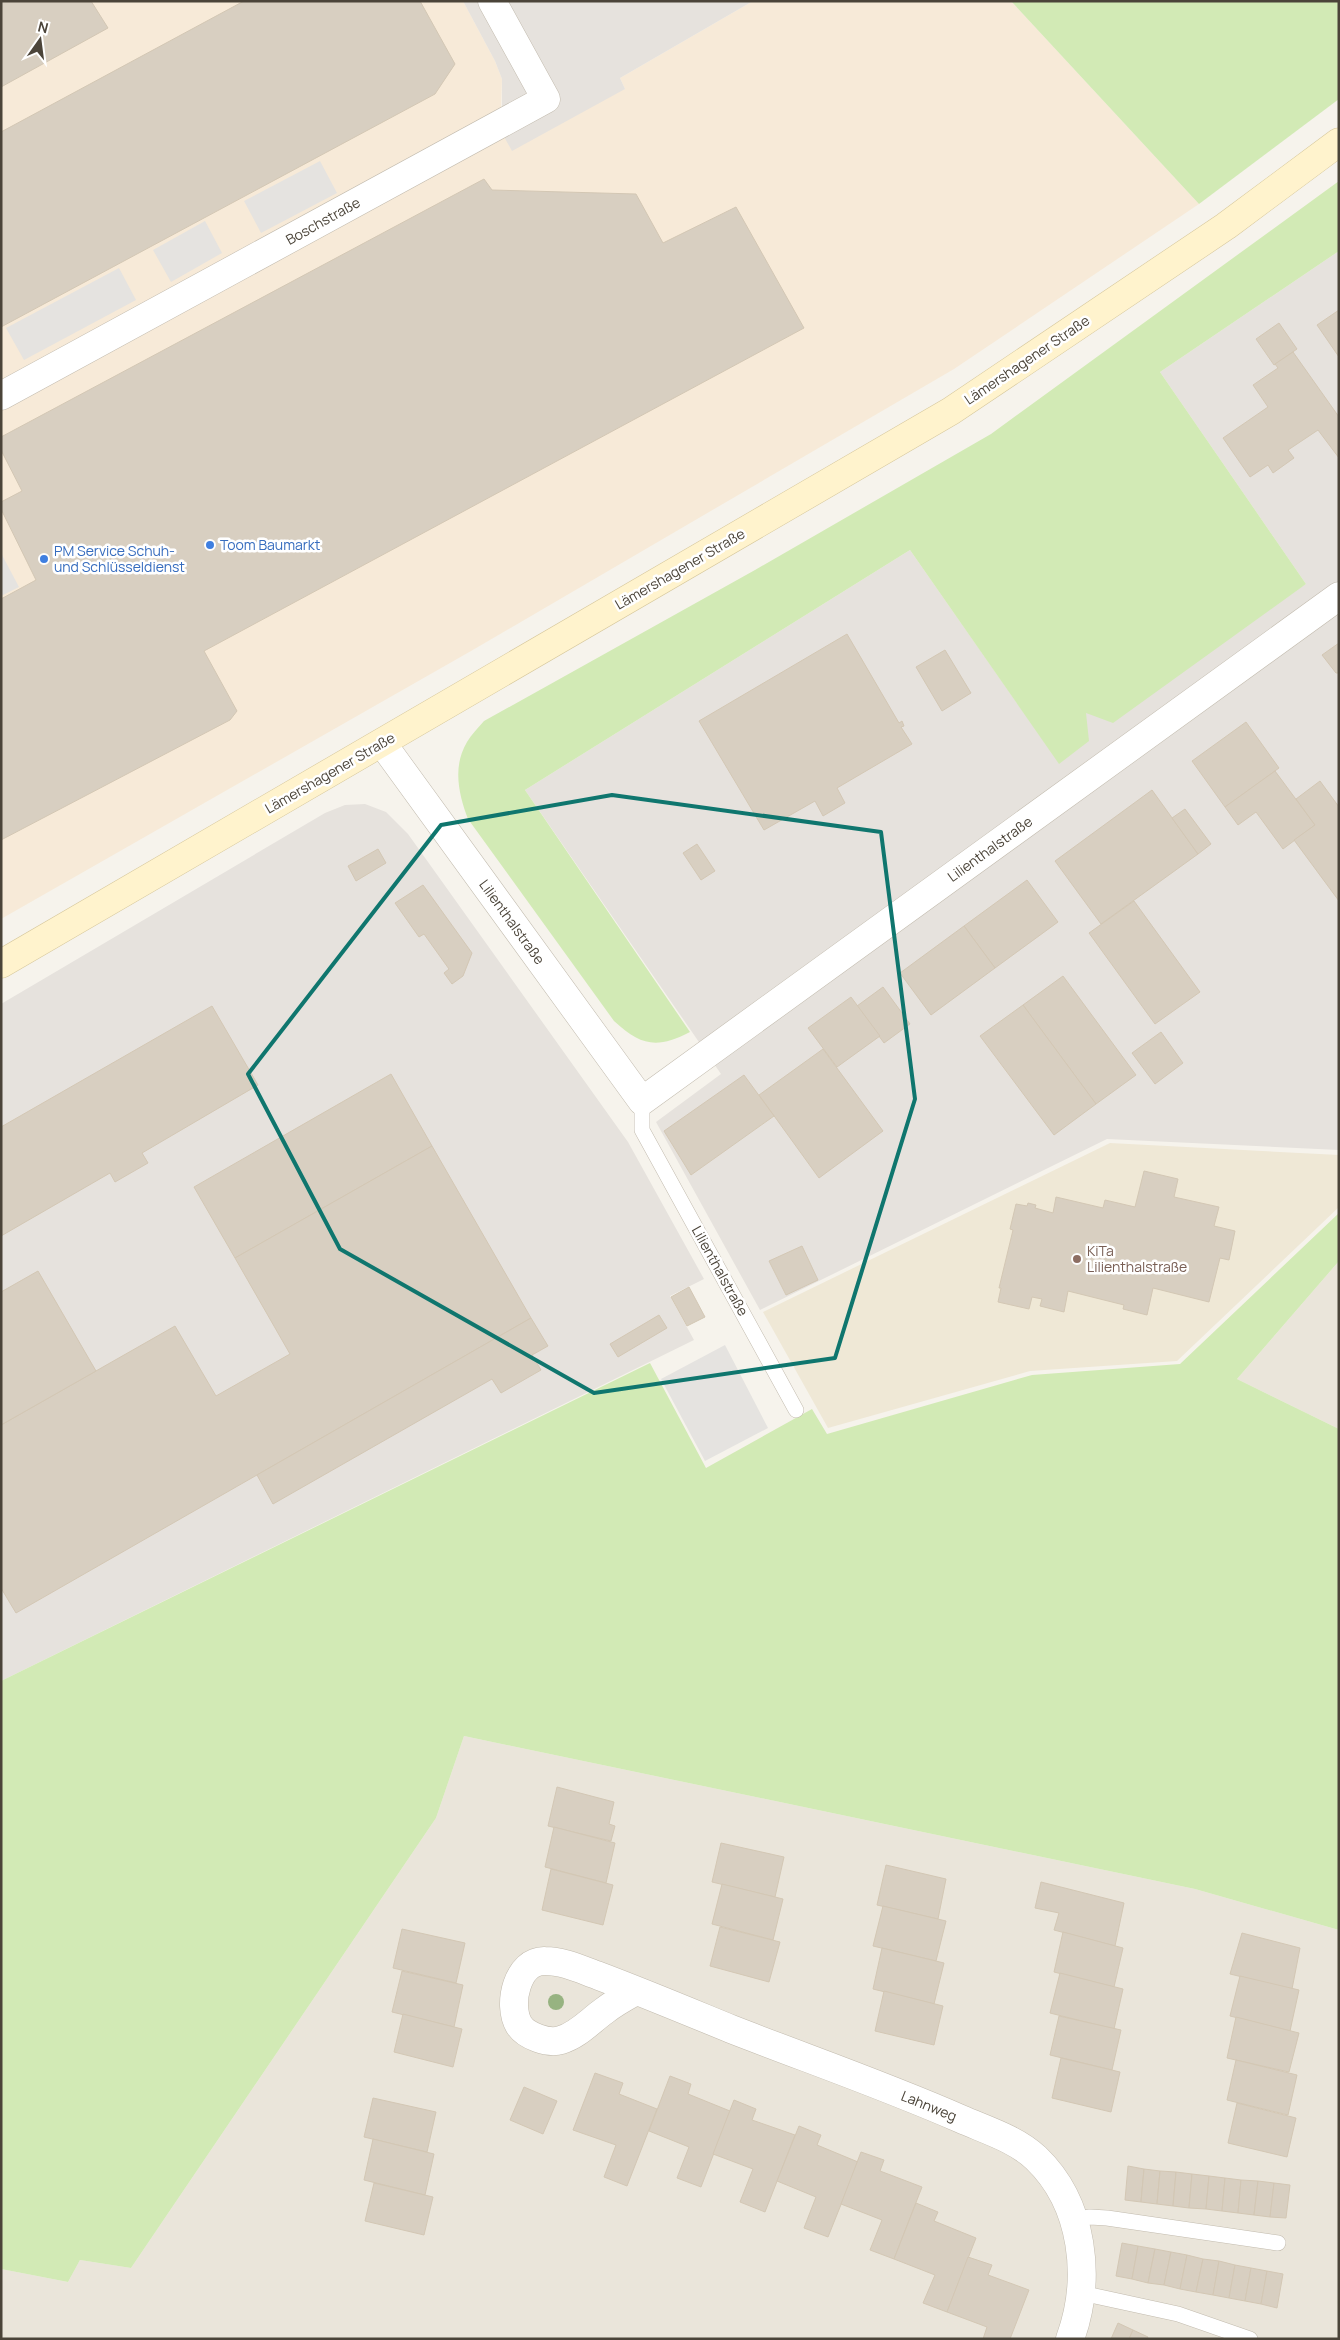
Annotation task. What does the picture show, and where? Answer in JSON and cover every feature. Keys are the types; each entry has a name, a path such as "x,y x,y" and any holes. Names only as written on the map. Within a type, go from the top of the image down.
{"main road":[{"name":"Lämershagener Straße","path":"1,964 951,411 1226,226 1339,142"}],"street":[{"name":"Boschstraße","path":"1,396 546,99 492,1"},
{"name":"Lilienthalstraße","path":"382,743 642,1101 1339,596"},
{"name":"Lahnweg","path":"636,1991 941,2110 1008,2139 1035,2157 1058,2183 1073,2220 1082,2260 1081,2293 1070,2339"}],"lane":[{"name":"Lilienthalstraße","path":"642,1101 642,1130 796,1410"},
{"path":"1073,2220 1090,2217 1107,2218 1278,2243"},
{"path":"1081,2293 1178,2314 1250,2339"}],"highlighted area":[{"path":"612,795 881,832 915,1099 835,1358 594,1393 340,1249 248,1074 441,825"}],"shaded area":[{"path":"1,1 463,1 495,61 502,79 501,112 625,89 620,78 753,1 1011,1 1199,204 954,369 471,651 1,919"},
{"path":"463,1 753,1 620,78 625,89 512,151 502,133 502,79 495,61"},
{"path":"320,161 337,193 261,233 244,201"},
{"path":"205,221 222,253 171,282 153,250"},
{"path":"1339,251 1339,1150 1107,1139 760,1310 656,1122 721,1074 525,790 910,550 1059,763 1085,713 1306,584 1160,372"},
{"path":"119,268 136,300 24,360 6,328"},
{"path":"1,553 19,587 1,596"},
{"path":"365,804 386,812 408,834 628,1142 704,1279 670,1296 694,1340 1,1681 1,1004 325,813 345,805"},
{"name":"KiTa Lilienthalstraße","path":"1110,1143 1339,1155 1339,1207 1177,1361 1030,1371 828,1428 763,1312"},
{"path":"1339,1261 1339,1429 1237,1379"},
{"path":"725,1345 768,1428 705,1461 661,1379"},
{"path":"464,1736 1195,1889 1339,1930 1339,2339 1,2339 1,2269 68,2282 80,2260 131,2268 436,1818"}],"green space":[{"path":"1011,1 1339,1 1339,99 1199,204"},
{"path":"1339,181 1339,251 1160,372 1306,584 1113,723 1086,713 1089,741 1059,764 910,550 525,790 690,1032 668,1041 650,1042 633,1036 614,1021 468,819 460,791 458,771 462,752 475,731 484,721 755,570 991,434"},
{"path":"1339,1213 1339,1261 1237,1379 1339,1429 1339,1930 1195,1889 464,1736 436,1818 131,2268 80,2260 68,2282 1,2269 1,1681 650,1363 706,1468 812,1409 827,1434 1032,1375 1180,1364"}],"building":[{"path":"1,1 91,1 108,28 1,87"},
{"path":"244,1 420,1 455,64 435,94 1,327 1,132"},
{"name":"Toom Baumarkt","path":"484,179 492,190 636,194 663,243 736,207 804,328 204,651 237,711 230,720 1,840 1,599 36,580 1,509 1,502 22,491 1,450 1,437"},
{"path":"1339,310 1339,357 1317,325"},
{"path":"1279,323 1297,349 1274,365 1256,339"},
{"path":"1293,352 1339,417 1339,458 1318,430 1288,450 1294,458 1273,473 1268,465 1250,477 1223,438 1268,407 1253,385 1278,368 1275,364"},
{"path":"847,634 899,723 902,721 904,726 901,727 912,744 837,788 845,803 823,816 815,801 764,830 699,721"},
{"path":"1339,643 1339,673 1336,673 1322,655"},
{"path":"945,650 971,693 942,711 916,667"},
{"path":"1246,722 1279,768 1225,807 1192,761"},
{"path":"1275,771 1315,825 1283,849 1256,812 1238,825 1225,807"},
{"path":"1320,781 1339,807 1339,901 1294,840 1315,825 1296,799"},
{"path":"1152,790 1198,854 1101,924 1055,861"},
{"path":"1185,809 1211,844 1198,854 1172,818"},
{"path":"697,844 715,871 701,880 683,853"},
{"path":"378,849 386,863 356,881 348,866"},
{"path":"1027,880 1058,922 995,968 964,926"},
{"path":"423,885 472,953 463,976 452,984 444,973 449,969 424,934 419,937 395,903"},
{"path":"1134,901 1200,992 1155,1024 1089,933"},
{"path":"964,926 995,968 931,1015 900,973"},
{"path":"1063,976 1136,1075 1096,1104 1023,1005"},
{"path":"883,987 910,1024 884,1043 857,1006"},
{"path":"851,997 880,1036 837,1067 808,1028"},
{"path":"1023,1005 1096,1104 1054,1135 980,1036"},
{"path":"212,1006 258,1085 142,1153 148,1163 115,1182 110,1173 1,1236 1,1127"},
{"path":"1161,1032 1183,1063 1155,1084 1132,1053"},
{"path":"823,1049 883,1131 819,1178 759,1095"},
{"path":"391,1074 432,1146 235,1258 194,1187"},
{"path":"744,1075 774,1116 691,1175 664,1131"},
{"path":"432,1146 531,1318 16,1613 1,1588 1,1425 175,1326 216,1396 290,1354 235,1258"},
{"path":"1144,1171 1178,1179 1174,1197 1219,1207 1214,1226 1235,1231 1229,1260 1220,1258 1209,1302 1153,1288 1147,1315 1123,1309 1124,1305 1068,1291 1064,1312 1040,1306 1042,1299 1032,1297 1029,1309 998,1302 1001,1288 999,1288 1013,1230 1010,1229 1016,1204 1027,1206 1028,1203 1036,1205 1035,1208 1053,1213 1056,1197 1103,1208 1105,1200 1135,1207"},
{"path":"802,1246 818,1280 786,1295 769,1261"},
{"path":"38,1271 96,1371 1,1425 1,1292"},
{"path":"689,1287 705,1317 687,1326 671,1297"},
{"path":"659,1315 667,1328 618,1357 610,1344"},
{"path":"531,1318 548,1346 532,1355 541,1370 501,1393 492,1379 273,1504 257,1475"},
{"path":"557,1787 614,1802 609,1824 615,1826 611,1841 548,1826"},
{"path":"554,1827 615,1843 606,1883 545,1867"},
{"path":"721,1843 784,1857 775,1897 712,1882"},
{"path":"886,1865 946,1879 938,1919 877,1905"},
{"path":"551,1869 613,1885 603,1925 542,1910"},
{"path":"1041,1882 1124,1903 1115,1946 1054,1930 1059,1913 1035,1908"},
{"path":"722,1884 783,1899 773,1940 712,1924"},
{"path":"883,1906 946,1921 936,1961 873,1946"},
{"path":"720,1927 780,1942 769,1982 710,1966"},
{"path":"402,1929 465,1943 456,1983 393,1968"},
{"path":"1063,1932 1123,1948 1114,1987 1054,1972"},
{"path":"1242,1933 1300,1948 1292,1989 1230,1974"},
{"path":"882,1948 944,1963 934,2004 873,1989"},
{"path":"402,1971 463,1985 454,2027 392,2012"},
{"path":"1060,1973 1123,1989 1114,2029 1050,2013"},
{"path":"1240,1976 1299,1990 1290,2031 1230,2016"},
{"path":"884,1991 943,2006 934,2045 875,2031"},
{"path":"403,2014 462,2029 453,2067 394,2052"},
{"path":"1059,2016 1121,2030 1112,2070 1050,2055"},
{"path":"1236,2017 1299,2033 1289,2072 1227,2058"},
{"path":"1061,2058 1120,2072 1111,2112 1052,2098"},
{"path":"1236,2060 1297,2075 1288,2115 1227,2100"},
{"path":"595,2073 623,2083 619,2094 657,2109 627,2186 604,2177 616,2145 573,2130"},
{"path":"670,2076 691,2084 688,2094 730,2111 701,2187 677,2178 689,2147 649,2131"},
{"path":"524,2087 557,2101 543,2134 510,2120"},
{"path":"373,2098 436,2112 427,2152 364,2137"},
{"path":"734,2100 756,2109 752,2120 795,2135 765,2212 740,2202 753,2169 713,2154"},
{"path":"1237,2103 1296,2118 1287,2157 1228,2143"},
{"path":"799,2126 821,2135 817,2145 858,2162 828,2237 804,2228 816,2197 777,2181"},
{"path":"373,2139 434,2154 425,2195 364,2180"},
{"path":"861,2152 884,2160 880,2171 922,2187 894,2259 870,2250 882,2220 841,2204"},
{"path":"1128,2166 1144,2169 1141,2202 1125,2200"},
{"path":"1144,2169 1160,2171 1157,2204 1141,2202"},
{"path":"1160,2171 1176,2172 1173,2206 1157,2204"},
{"path":"1176,2172 1192,2174 1189,2208 1173,2206"},
{"path":"1192,2174 1209,2176 1206,2209 1189,2208"},
{"path":"1209,2176 1225,2178 1222,2211 1206,2209"},
{"path":"1225,2178 1241,2180 1238,2213 1222,2211"},
{"path":"1241,2180 1258,2181 1254,2215 1238,2213"},
{"path":"1258,2181 1274,2183 1270,2217 1254,2215"},
{"path":"374,2183 433,2197 424,2235 365,2221"},
{"path":"1274,2183 1290,2185 1286,2218 1270,2217"},
{"path":"916,2203 938,2212 934,2221 976,2238 947,2312 923,2303 935,2275 894,2259"},
{"path":"1122,2243 1138,2246 1132,2279 1116,2276"},
{"path":"1138,2246 1155,2249 1148,2283 1132,2279"},
{"path":"1155,2249 1171,2252 1164,2285 1148,2283"},
{"path":"1171,2252 1187,2255 1180,2289 1164,2285"},
{"path":"1187,2255 1203,2259 1196,2292 1180,2289"},
{"path":"968,2257 992,2265 988,2275 1029,2290 1010,2339 983,2339 987,2327 947,2312"},
{"path":"1203,2259 1219,2261 1213,2295 1196,2292"},
{"path":"1219,2261 1235,2265 1229,2298 1213,2295"},
{"path":"1235,2265 1251,2268 1245,2301 1229,2298"},
{"path":"1251,2268 1267,2271 1261,2304 1245,2301"},
{"path":"1267,2271 1283,2274 1277,2308 1261,2304"},
{"path":"1118,2323 1133,2330 1129,2339 1111,2339"},
{"path":"1133,2330 1148,2337 1147,2339 1129,2339"}],"place":[{"name":"Toom Baumarkt","path":"210,545"},
{"name":"PM Service Schuh- und Schlüsseldienst","path":"44,559"},
{"name":"KiTa Lilienthalstraße","path":"1077,1259"}]}
